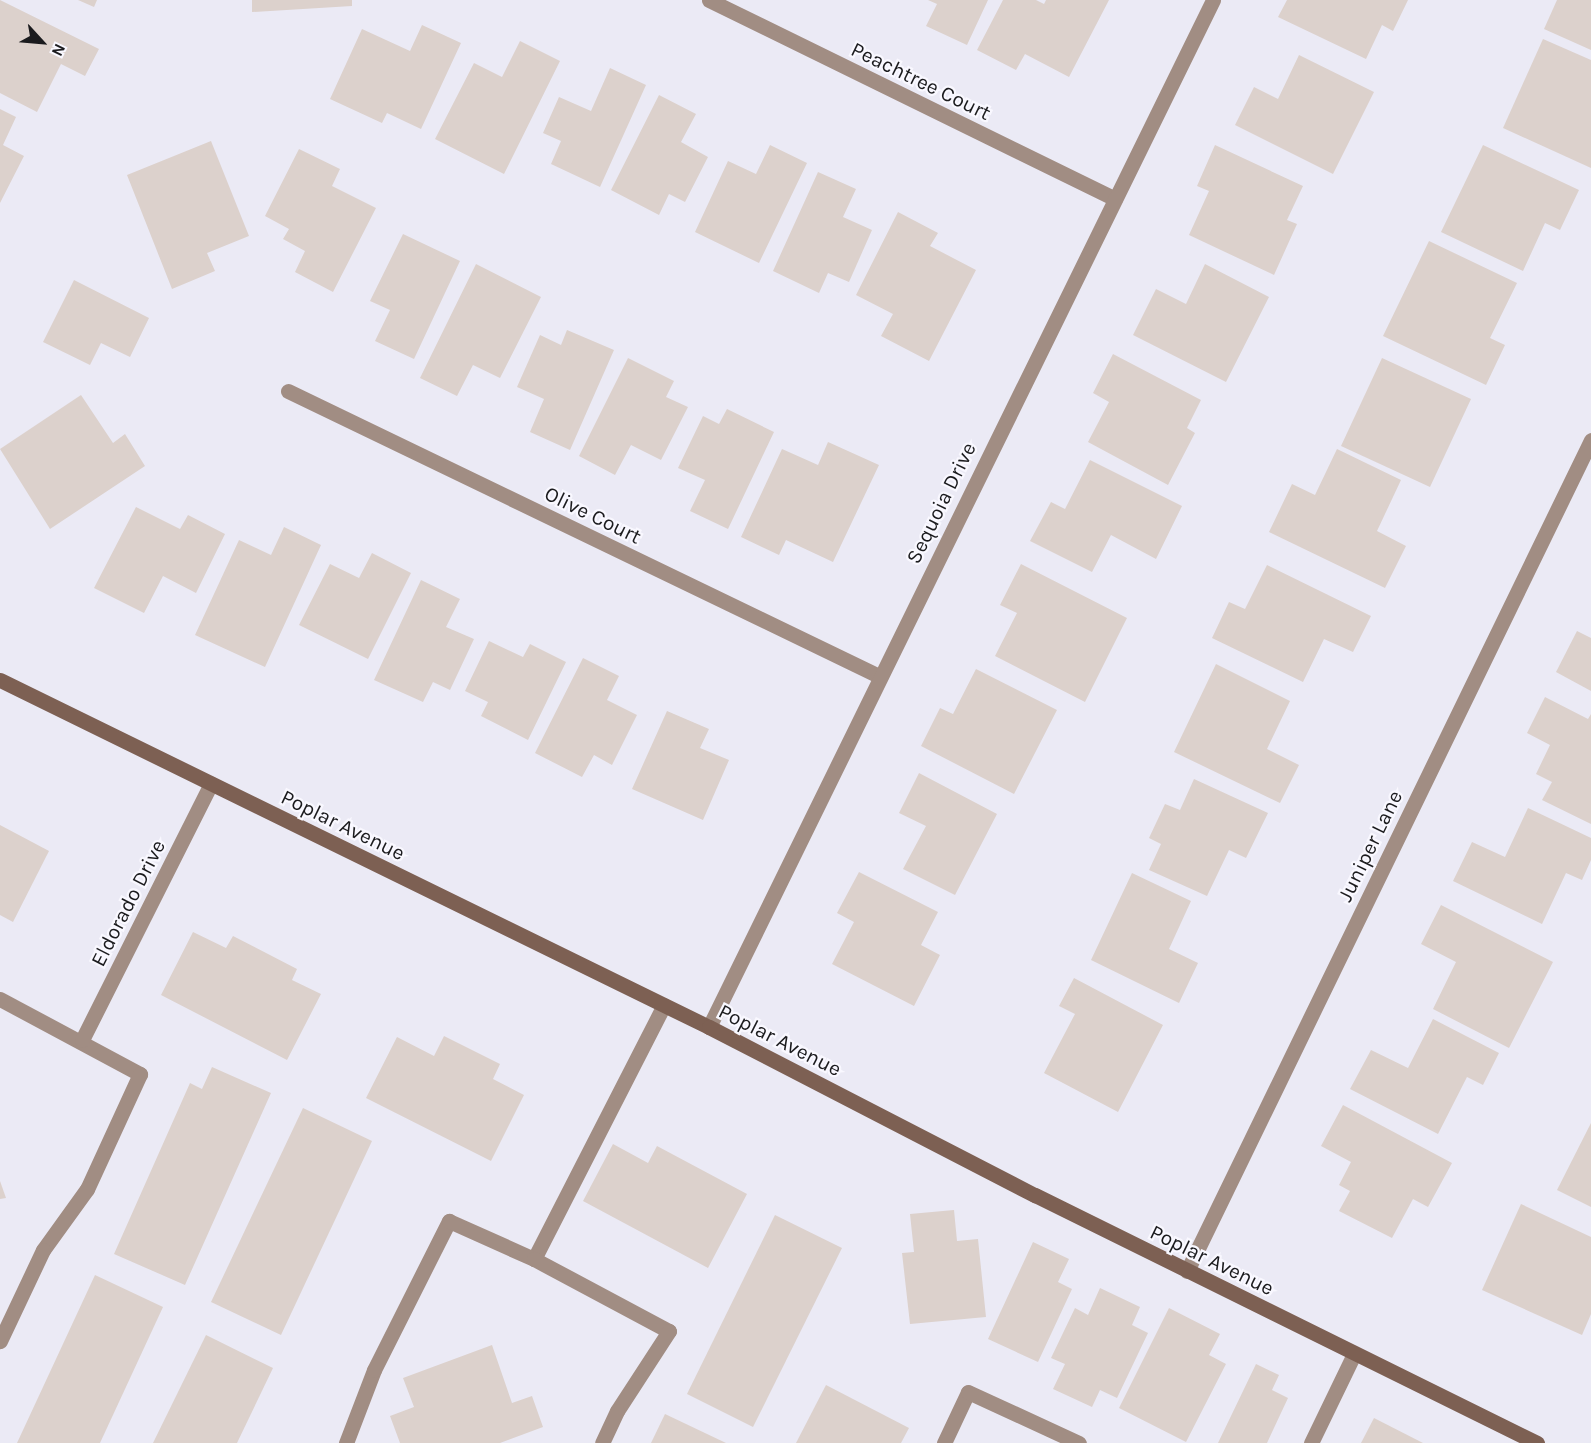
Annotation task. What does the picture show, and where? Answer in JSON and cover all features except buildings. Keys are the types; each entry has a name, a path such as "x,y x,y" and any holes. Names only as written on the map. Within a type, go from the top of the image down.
{"street":[{"name":"Peachtree Court","path":"710,0 1115,199"},
{"name":"Sequoia Drive","path":"709,1027 879,676 1213,0"},
{"name":"Olive Court","path":"288,391 879,676"},
{"name":"Juniper Lane","path":"1187,1271 1591,440"},
{"name":"Poplar Avenue","path":"0,681 709,1027 1187,1271 1537,1443"},
{"name":"Eldorado Drive","path":"82,1040 211,784"},
{"path":"0,999 82,1040 140,1074 87,1189 43,1250 0,1341"},
{"path":"534,1259 664,1005"},
{"path":"346,1443 374,1370 449,1221 534,1259 669,1331 618,1411 602,1443"},
{"path":"1311,1443 1354,1354"},
{"path":"944,1443 969,1392 1079,1443"}]}
